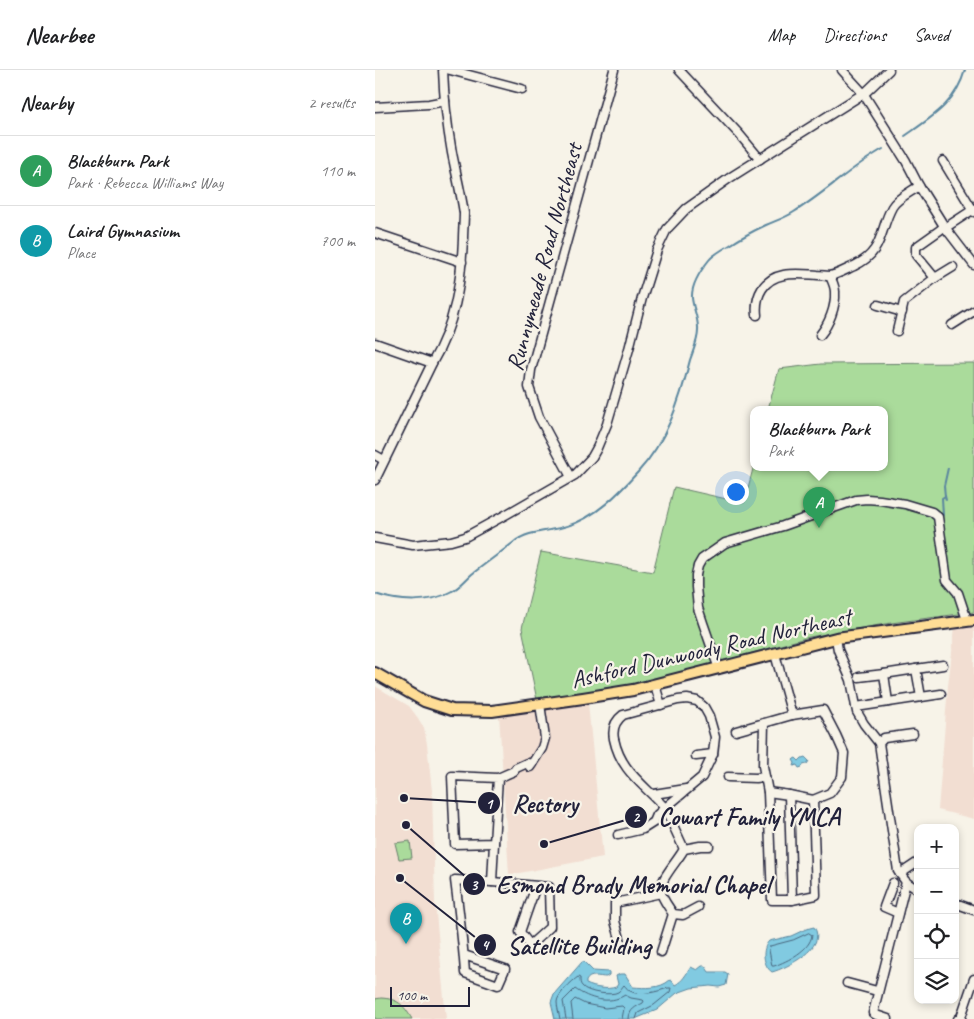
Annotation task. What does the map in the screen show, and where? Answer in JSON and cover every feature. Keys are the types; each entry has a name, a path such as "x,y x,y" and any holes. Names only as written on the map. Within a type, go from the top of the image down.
{"main road":[{"name":"Ashford Dunwoody Road Northeast","path":"375,672 424,701 452,710 492,711 609,694 655,685 836,638 971,620"}],"street":[{"path":"375,480 449,330 455,307 462,262 464,214 451,150 443,70"},
{"path":"450,70 522,89"},
{"name":"Runnymeade Road Northeast","path":"571,477 539,417 529,387 531,370 614,70"},
{"path":"679,70 760,159"},
{"path":"842,70 863,93 945,227 974,265"},
{"path":"375,538 413,545 451,541 465,536 507,514 581,470 592,457 607,424 642,298 657,250 667,229 686,209 731,177 863,93 889,70"},
{"path":"375,106 429,104 445,101"},
{"path":"935,278 917,255 916,247 974,210 943,161"},
{"path":"757,315 757,303 760,293 766,283 774,277 781,274 830,276 863,261 871,255 883,234 893,205 919,186"},
{"path":"375,233 462,262"},
{"path":"897,331 904,302 935,278 953,267"},
{"path":"820,335 826,328 835,300 835,290 830,276"},
{"path":"878,305 902,312"},
{"path":"951,325 973,314"},
{"path":"375,343 432,363"},
{"path":"375,455 384,460"},
{"path":"719,669 699,608 696,574 703,559 725,543 783,526 856,500 880,500 905,504 932,512 937,517 947,580 958,593 971,620"},
{"path":"836,638 838,650 851,680 857,712 879,743 898,871 906,882 914,887"},
{"path":"775,654 792,715"},
{"path":"859,677 943,665"},
{"path":"916,670 921,697"},
{"path":"884,674 888,702"},
{"path":"655,685 661,705"},
{"path":"856,707 941,694"},
{"path":"618,835 643,828 654,822 657,815 665,808 689,789 702,777 713,754 715,738 705,706 697,701 678,700 623,715 618,719 613,733 619,756 627,769 654,794 665,808 684,849"},
{"path":"494,843 455,844 451,776 498,778 514,771 518,772 529,768 542,748 545,738 540,704"},
{"path":"736,731 792,715 823,710 843,753 843,776 830,793 813,800 768,792"},
{"path":"763,723 763,766 768,792 772,900 792,900 816,895 813,800"},
{"path":"879,743 884,738 913,734"},
{"path":"696,756 713,754"},
{"path":"728,777 765,777"},
{"path":"492,882 498,778"},
{"path":"654,794 689,789"},
{"path":"789,795 792,900"},
{"path":"661,952 673,914 661,893 662,883 684,849 709,846"},
{"path":"900,874 914,865"},
{"path":"463,954 505,969 498,985 465,972 463,954 455,880 492,882 549,887 551,927 531,945 520,932 536,886"},
{"path":"893,882 884,907 898,913"},
{"path":"888,1019 873,1012 906,882"},
{"path":"621,942 615,921 615,903 661,893"},
{"path":"959,904 974,910"},
{"path":"673,914 683,915 699,907"},
{"path":"962,1018 974,979"},
{"path":"847,983 877,991"}],"shaded area":[{"path":"974,625 974,819 938,810 948,686 955,627"},
{"path":"375,686 409,706 424,728 432,791 435,903 446,1019 375,1019"},
{"path":"588,703 603,857 509,875 499,714"}],"green space":[{"path":"974,363 974,612 891,623 809,637 653,681 537,700 522,628 541,552 653,572 674,487 744,503 752,471 888,471 888,406 769,406 779,369 821,364"},
{"path":"410,841 412,858 399,859 395,843"},
{"path":"381,998 399,1003 412,1019 375,1019 375,999"}],"water":[{"path":"805,757 809,761 807,764 799,768 797,765 794,766 794,759 796,758 799,761"},
{"path":"814,927 817,935 815,942 804,956 779,970 772,972 769,969 765,962 764,953 766,944 769,941 791,936"},
{"path":"582,962 593,971 609,972 609,975 606,977 592,976 586,981 586,984 601,988 616,987 618,984 616,976 620,974 625,974 633,987 647,988 662,985 670,980 675,985 691,967 697,970 705,966 709,972 725,972 728,974 726,985 691,988 677,993 657,1010 635,1019 555,1019 551,1002 554,994"}],"waterway":[{"path":"905,136 942,108 956,92 965,70"},
{"path":"375,594 404,600 424,600 443,595 458,588 472,574 520,538 577,522 606,504 648,460 665,433 677,405 698,334 698,322 692,298 693,288 709,260 748,234 794,212 883,149"},
{"path":"942,516 942,498 945,496 944,486 948,468"},
{"path":"945,496 946,500"}],"place":[{"name":"Blackburn Park","path":"819,528"},
{"name":"Rectory","path":"404,798"},
{"name":"Esmond Brady Memorial Chapel","path":"406,825"},
{"name":"Cowart Family YMCA","path":"544,844"},
{"name":"Satellite Building","path":"400,878"},
{"name":"Laird Gymnasium","path":"406,944"}]}
